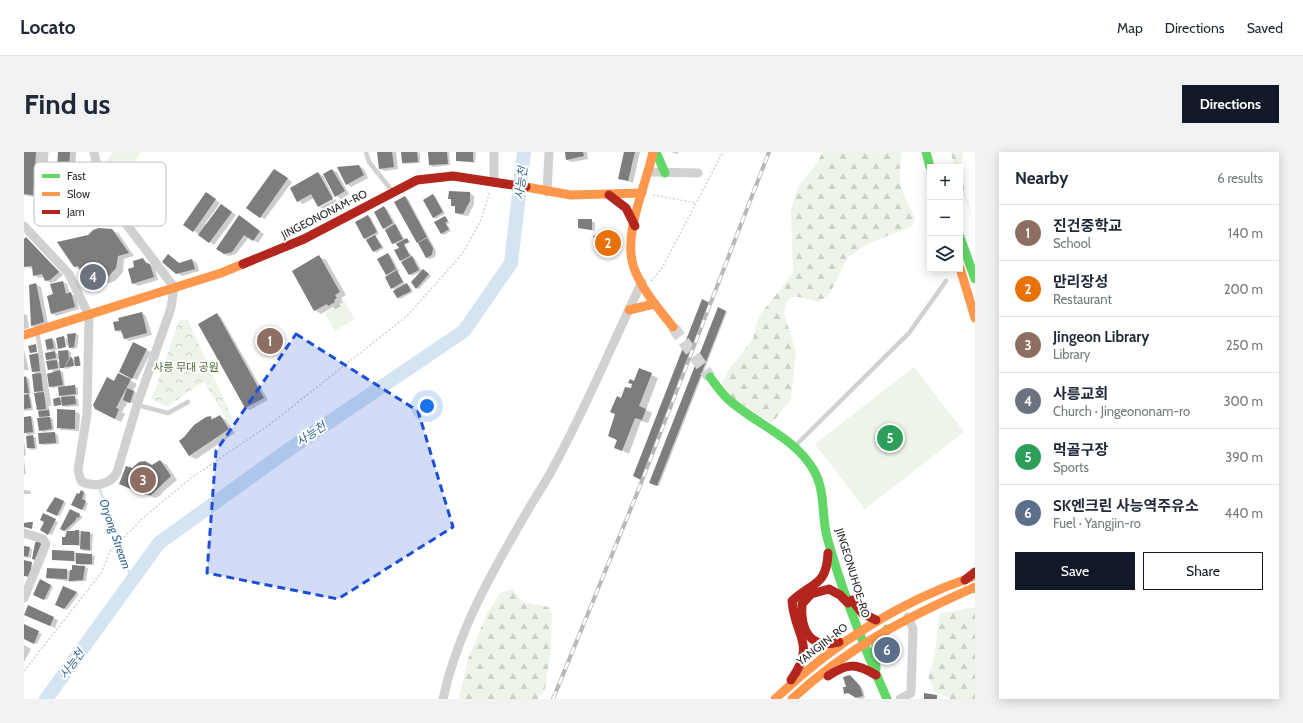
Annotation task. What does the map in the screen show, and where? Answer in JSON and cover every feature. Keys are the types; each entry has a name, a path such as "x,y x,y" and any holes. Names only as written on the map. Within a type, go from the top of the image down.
{"main road":[{"path":"653,152 650,172 642,193 635,226 631,249 632,261 647,282 654,304 673,327"},
{"path":"656,152 665,173"},
{"path":"926,152 929,164"},
{"path":"936,152 939,164"},
{"name":"JINGEONONAM-RO","path":"24,335 221,273 304,239 418,180 453,176 571,195 642,193"},
{"path":"609,195 621,202 630,211 635,226"},
{"path":"963,245 975,279"},
{"path":"961,272 975,318"},
{"path":"629,310 654,304"},
{"name":"JINGEONUHOE-RO","path":"710,377 729,399 794,446 813,469 823,493 826,534 862,642 887,699"},
{"path":"786,688 797,672 805,650 792,610 792,601 799,592 820,580 829,568 826,534"},
{"path":"965,580 975,572"},
{"name":"YANGJIN-RO","path":"775,699 786,688 844,640 858,631 906,604 975,576"},
{"path":"842,583 860,613 865,617 876,620"},
{"name":"YANGJIN-RO","path":"792,699 832,664 862,642 908,617 974,588"},
{"path":"844,640 829,646 818,645 811,640 807,633 801,610 804,600 812,594 829,589 840,595 849,604"},
{"path":"876,674 875,649 888,628"},
{"path":"805,687 816,684 841,667 852,664 862,666 876,674"}],"street":[{"path":"43,162 44,152"},
{"path":"94,152 96,162"},
{"path":"494,152 497,182"},
{"path":"545,191 549,152"},
{"path":"650,172 698,173"},
{"path":"24,226 69,274 88,316 87,414 78,470 81,481 86,484 90,484 108,483 114,479 137,405 171,308 174,287 128,226"},
{"path":"443,699 449,673 473,609 508,544 554,468 609,356 629,310 647,282"},
{"path":"24,533 43,539 46,544 24,598"},
{"path":"900,699 911,693 913,629 908,617"}],"lane":[{"path":"366,152 369,162 393,192"},
{"path":"794,446 909,333 946,281"},
{"path":"37,331 49,404"},
{"path":"137,405 168,413 188,402"}],"path":[{"path":"647,282 662,268 723,152"},
{"path":"24,671 101,573 110,551 144,517 191,478 269,425 407,316 463,253 480,222 497,182"},
{"path":"642,193 696,203"}],"highlighted area":[{"path":"296,334 418,411 453,527 338,599 207,573 216,451"}],"green space":[{"path":"113,152 141,152 134,162 106,162"},
{"path":"823,152 902,152 900,171 901,186 906,200 915,217 912,226 868,244 848,257 829,295 818,302 795,296 787,301 784,313 796,353 791,399 772,423 732,398 722,383 730,368 753,339 759,316 793,273 791,209 799,185 812,170"},
{"path":"951,152 963,152 962,164 953,164"},
{"path":"963,182 966,195 973,220 963,194"},
{"path":"344,301 355,319 335,331 325,313"},
{"name":"사릉 무대 공원","path":"179,320 188,320 234,422 231,427 204,381 167,407 152,399"},
{"path":"914,367 964,432 865,509 815,444"},
{"path":"512,589 523,602 548,607 552,613 551,646 545,690 538,699 459,699 468,659 486,616 500,593"},
{"path":"975,607 975,699 951,699 934,691 928,676 934,660 939,614"}],"building":[{"path":"24,152 36,152 35,162 34,162 33,195 24,194"},
{"path":"58,152 70,152 69,162 57,162"},
{"path":"377,152 392,152 394,167 379,169"},
{"path":"401,152 417,152 418,162 402,163"},
{"path":"428,152 447,152 448,164 429,165"},
{"path":"456,152 473,152 473,162 456,161"},
{"path":"565,152 583,152 584,156 566,160"},
{"path":"624,152 635,152 628,181 618,179"},
{"path":"359,165 364,175 346,185 337,167"},
{"path":"274,169 288,178 260,218 246,208"},
{"path":"332,169 345,191 335,197 323,174"},
{"path":"318,172 333,199 318,207 311,194 297,202 290,188"},
{"path":"449,191 470,192 470,201 463,214 455,213 455,206 451,206 451,199 448,199"},
{"path":"206,192 216,199 193,232 183,225"},
{"path":"433,194 443,212 433,218 423,200"},
{"path":"405,196 427,237 417,243 394,202"},
{"path":"221,204 232,212 209,243 198,235"},
{"path":"384,206 393,223 383,229 374,212"},
{"path":"239,215 260,231 253,241 244,235 232,252 224,254 216,249"},
{"path":"368,215 377,232 364,239 355,222"},
{"path":"445,216 448,221 445,223 449,229 441,234 434,222"},
{"path":"578,219 592,219 592,230 578,228"},
{"path":"395,224 403,239 392,244 385,230"},
{"path":"99,228 112,229 129,253 118,256 116,268 108,277 96,280 84,276 78,266 74,267 57,242 88,235 93,230"},
{"path":"612,230 616,244 606,247 604,243 596,245 593,236"},
{"path":"375,235 382,247 373,252 366,240"},
{"path":"26,237 59,272 50,280 45,281 42,274 33,276 32,266 24,267 24,239"},
{"path":"407,238 409,242 404,244 410,256 400,261 394,250 399,248 396,244"},
{"path":"427,238 433,248 432,255 426,258 418,243"},
{"path":"388,253 396,269 386,275 377,259"},
{"path":"168,254 179,263 192,259 195,269 176,274 162,262"},
{"path":"319,255 340,292 335,295 337,298 334,300 335,302 328,306 327,304 314,311 292,271"},
{"path":"412,256 419,270 409,275 401,262"},
{"path":"143,258 146,263 150,264 154,277 132,284 128,269 134,267 133,261"},
{"path":"423,269 429,274 416,289 411,282"},
{"path":"397,270 403,282 391,289 385,277"},
{"path":"63,281 66,294 71,292 75,307 51,314 47,296 53,294 50,284"},
{"path":"36,283 44,322 31,326 29,285"},
{"path":"407,283 411,291 397,298 393,291"},
{"path":"702,299 710,303 641,480 633,476"},
{"path":"718,307 726,311 657,486 649,483"},
{"path":"142,312 147,333 124,339 121,330 115,331 113,322 119,321 118,318"},
{"path":"217,313 264,398 245,408 198,324"},
{"path":"76,333 74,347 69,348 67,334"},
{"path":"64,336 66,347 58,349 56,338"},
{"path":"52,338 54,348 47,350 45,340"},
{"path":"133,342 147,349 132,379 119,372"},
{"path":"36,344 37,352 30,353 28,346"},
{"path":"68,350 69,358 64,368 60,368 58,351"},
{"path":"55,351 56,358 46,360 45,353"},
{"path":"38,353 40,371 32,372 29,355"},
{"path":"79,356 80,366 75,366 74,357"},
{"path":"72,357 74,366 65,367 70,358"},
{"path":"57,360 58,368 48,370 46,361"},
{"path":"639,368 652,373 639,406 646,409 642,420 635,418 622,451 614,448 617,440 608,436 615,414 610,412 617,396 621,398 625,387 631,388 632,384 628,383 630,379 634,381"},
{"path":"60,370 63,385 49,387 47,374"},
{"path":"41,373 43,391 34,392 32,374"},
{"path":"118,373 131,379 116,408 119,409 115,419 95,409 93,405 107,377 114,381"},
{"path":"26,376 29,393 24,393 24,377"},
{"path":"75,385 76,394 59,396 58,387"},
{"path":"127,388 134,391 130,403 123,400"},
{"path":"44,392 46,409 37,410 34,393"},
{"path":"29,394 31,408 24,409 24,395"},
{"path":"75,396 76,404 62,406 61,397"},
{"path":"60,397 61,405 54,406 53,399"},
{"path":"57,409 75,410 75,429 57,428"},
{"path":"49,410 50,416 39,417 38,411"},
{"path":"220,415 229,429 189,456 179,441 194,425 206,417 211,416 211,420"},
{"path":"31,416 33,432 24,433 24,417"},
{"path":"50,417 52,429 39,431 37,418"},
{"path":"55,432 56,443 39,444 38,433"},
{"path":"33,435 35,448 27,448 26,436"},
{"path":"160,460 171,476 151,495 145,495 119,484 126,466 132,468 139,462 145,461 152,465"},
{"path":"81,490 84,492 82,499 86,501 82,510 71,505 77,493 79,494"},
{"path":"55,497 64,501 57,516 46,511"},
{"path":"70,509 80,514 79,518 77,517 75,521 64,531 60,529"},
{"path":"43,513 56,519 48,535 40,530 44,522 40,520"},
{"path":"33,522 32,529 24,527 24,523"},
{"path":"79,530 79,545 62,545 62,537 65,537 67,531"},
{"path":"81,531 90,532 90,550 80,549"},
{"path":"40,541 43,545 35,560 32,559 35,543"},
{"path":"24,546 30,547 28,557 24,556"},
{"path":"52,550 74,551 74,561 52,560"},
{"path":"76,553 92,554 92,564 76,564"},
{"path":"24,560 32,562 30,577 24,576"},
{"path":"72,565 85,566 83,580 69,581"},
{"path":"47,568 67,569 67,579 46,578"},
{"path":"40,579 51,585 44,600 33,595"},
{"path":"63,586 77,592 64,609 55,605"},
{"path":"28,605 54,617 50,626 24,615"},
{"path":"24,624 39,631 34,644 24,639"},
{"path":"887,641 891,642 888,657 885,657 883,652"},
{"path":"850,675 860,686 863,696 856,698 848,693 844,694 843,687 846,687 843,677"},
{"path":"924,693 937,695 937,699 924,699"}],"waterway":[{"name":"사능천","path":"46,699 159,543 288,450 464,331 511,263 524,152"},
{"name":"Oryong Stream","path":"99,487 132,581"}],"tunnel":[{"path":"673,327 710,377"}],"railway":[{"path":"553,699 638,491 769,152"}],"traffic: fast":[{"path":"656,152 665,173"},
{"path":"926,152 929,164"},
{"path":"963,245 975,279"},
{"path":"710,377 729,400 796,448 813,469 820,485 825,528 839,578 887,699"},
{"path":"876,669 875,649 887,629"}],"traffic: slow":[{"path":"653,152 636,210 631,241 631,255 637,276 651,299 673,327"},
{"path":"526,187 571,195 642,193"},
{"path":"24,335 221,273 243,264"},
{"path":"961,272 975,318"},
{"path":"629,310 654,304"},
{"path":"775,699 820,660 867,627 917,599 972,577"},
{"path":"792,699 834,664 856,649 925,610 975,587"}],"traffic: jam":[{"path":"243,264 304,239 417,180 453,176 526,187"},
{"path":"609,195 626,208 635,226"},
{"path":"791,680 799,668 803,657 804,648 794,614 792,601 821,578 825,572 828,553"},
{"path":"965,580 975,572"},
{"path":"839,642 829,644 821,643 809,636 805,630 803,622 802,604 811,594 829,589 840,595 848,603"},
{"path":"852,600 862,613 876,620"},
{"path":"828,676 841,669 852,666 862,668 876,675"}],"place":[{"name":"만리장성","path":"608,243"},
{"name":"사릉교회","path":"93,277"},
{"name":"진건중학교","path":"270,341"},
{"name":"먹골구장","path":"890,438"},
{"name":"Jingeon Library","path":"143,480"},
{"name":"SK엔크린 사능역주유소","path":"887,650"}]}
